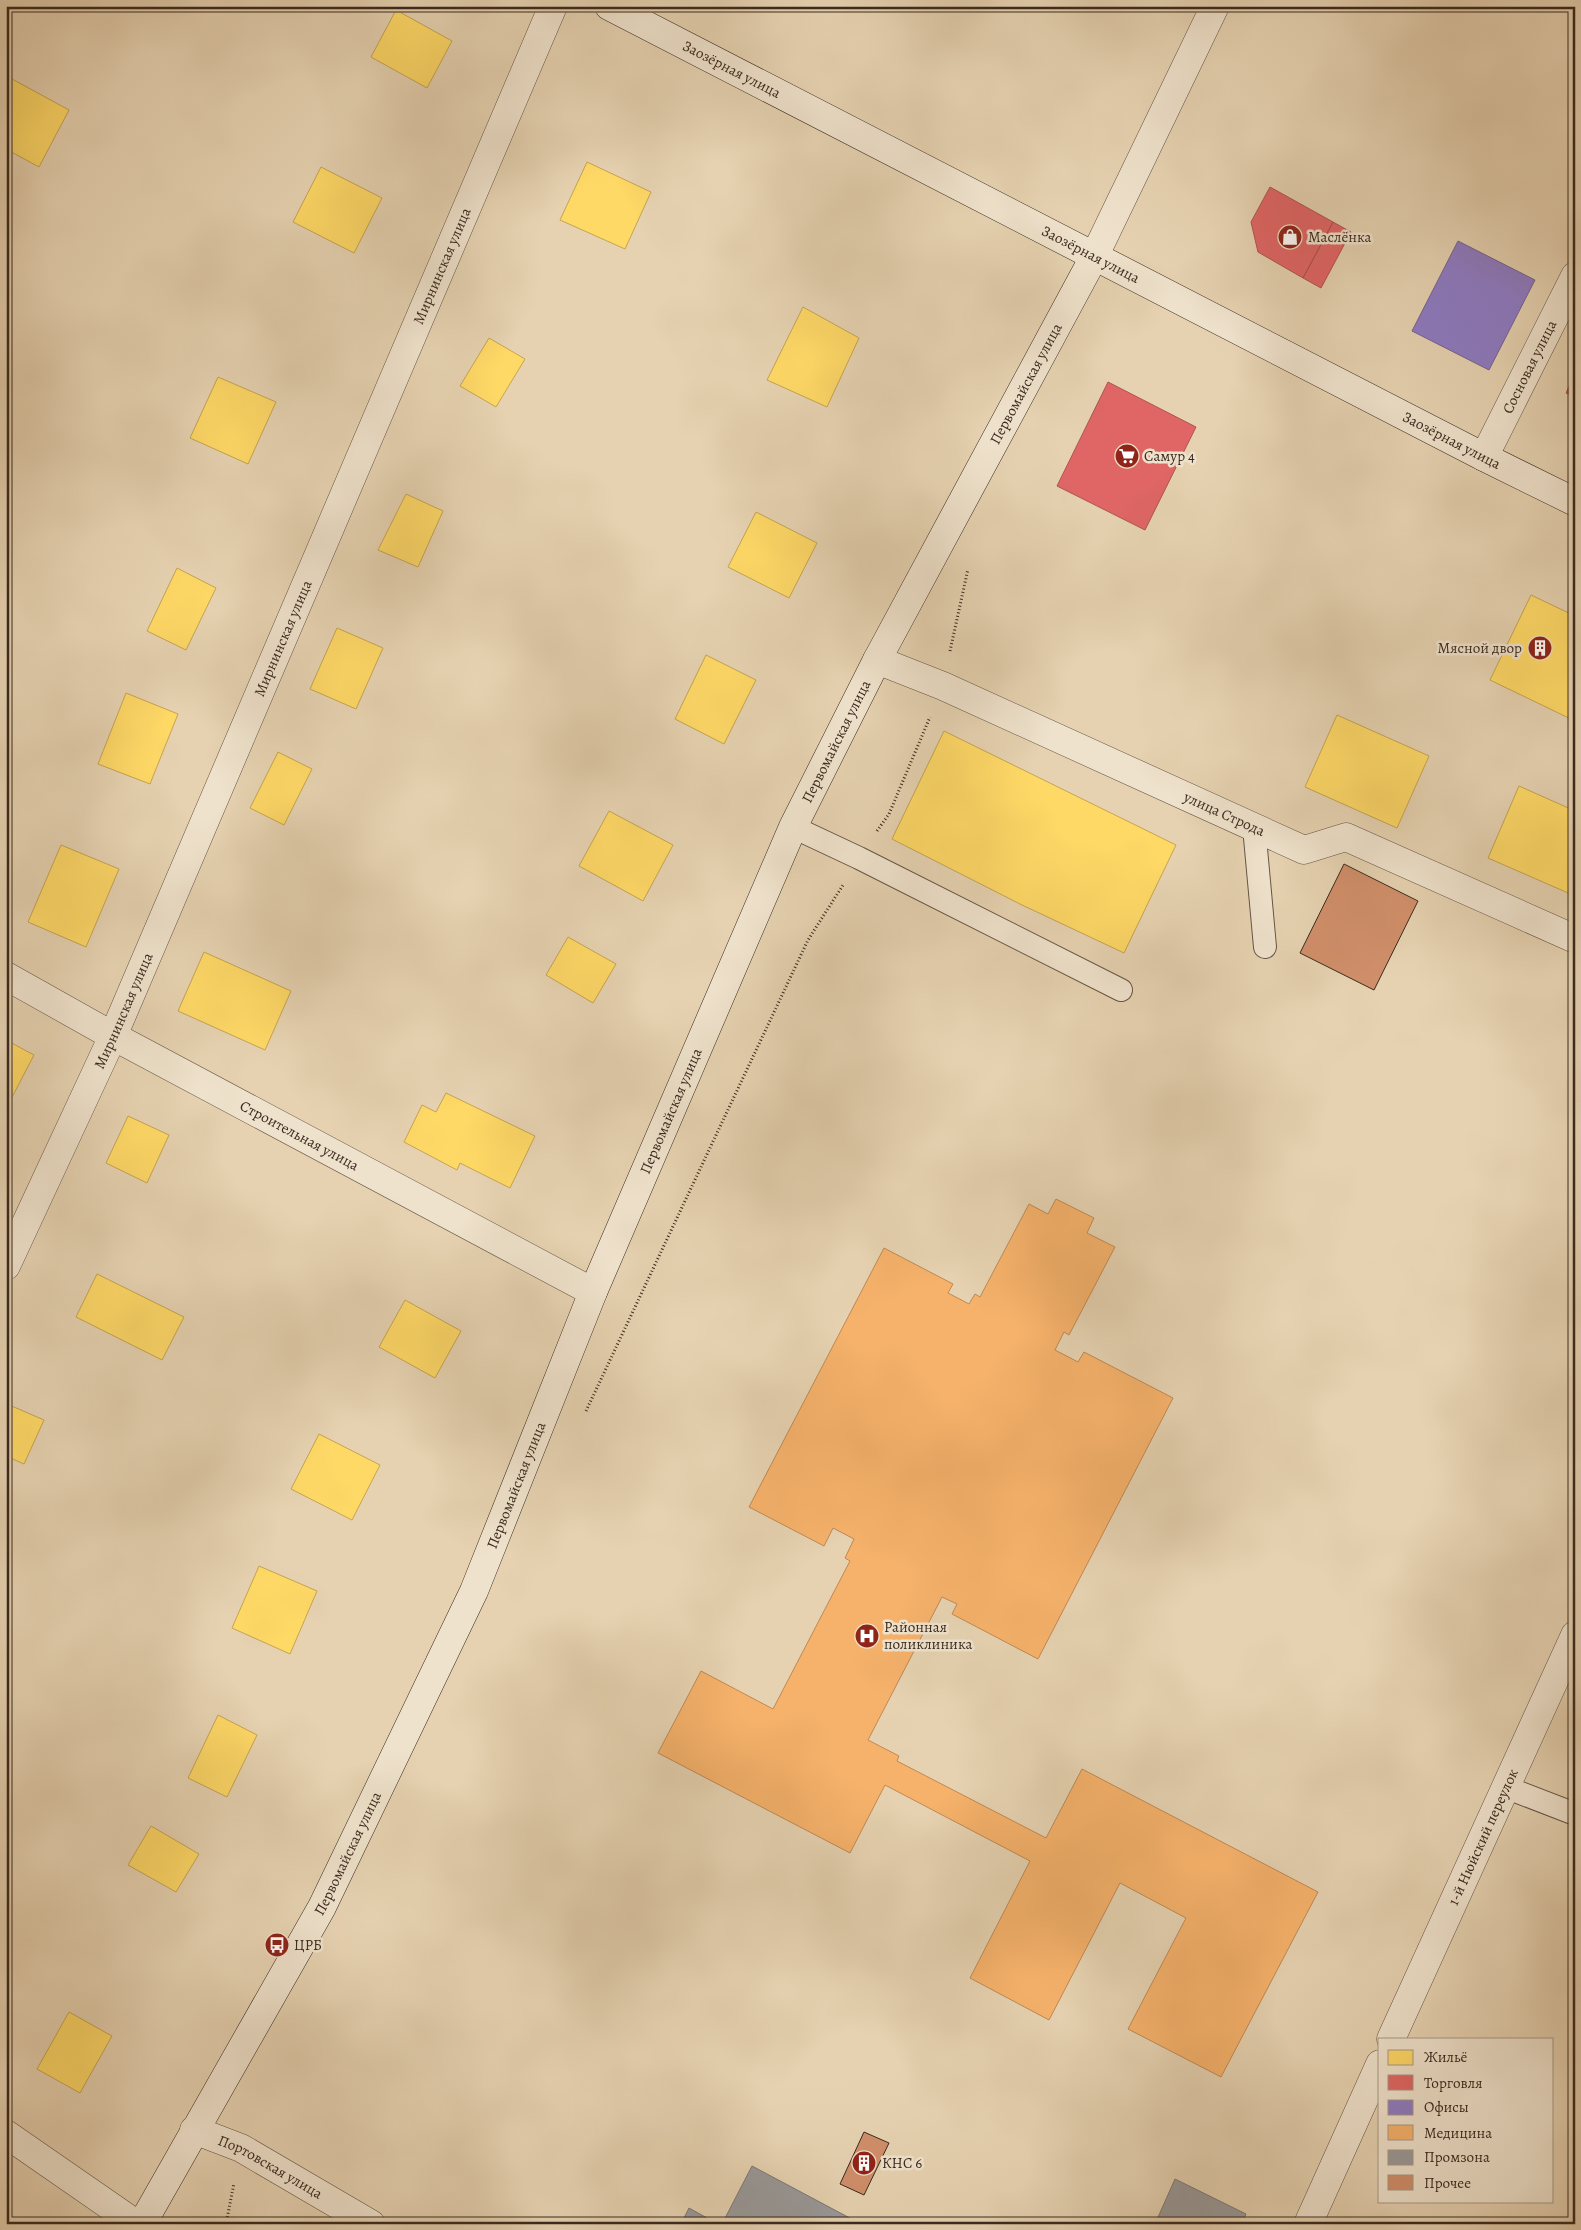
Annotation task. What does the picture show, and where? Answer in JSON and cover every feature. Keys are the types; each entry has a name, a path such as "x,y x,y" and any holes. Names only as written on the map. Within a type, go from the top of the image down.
{"street":[{"name":"Мирнинская улица","path":"6,1266 113,1036 553,6"},
{"name":"Заозёрная улица","path":"609,6 1094,257 1575,502"},
{"name":"Первомайская улица","path":"142,2224 322,1908 474,1591 593,1292 793,827 877,660 1094,257 1215,6"},
{"name":"Сосновая улица","path":"1484,457 1575,276"},
{"name":"улица Строда","path":"877,660 943,686 1304,850 1346,837 1575,939"},
{"name":"Строительная улица","path":"6,976 113,1036 593,1292"},
{"name":"1-й Нюйский переулок","path":"1391,2038 1575,1635"},
{"path":"1308,2224 1378,2068"},
{"name":"Портовская улица","path":"194,2130 241,2148 371,2224"},
{"path":"6,2134 136,2224"}],"lane":[{"path":"793,827 859,858 1121,990"},
{"path":"1254,827 1265,948"},
{"path":"1505,1787 1575,1814"}],"path":[{"path":"584,1415 808,940 889,814 943,686 970,560"},
{"path":"226,2224 241,2148"}],"building: Жильё":[{"path":"396,10 452,41 427,88 371,57"},
{"path":"12,79 69,110 39,167 6,149 6,91"},
{"path":"587,162 651,192 625,249 560,220"},
{"path":"321,167 382,198 354,253 293,222"},
{"path":"803,307 859,338 827,407 767,380"},
{"path":"489,338 525,359 496,407 460,386"},
{"path":"218,377 276,402 248,464 190,438"},
{"path":"406,494 443,511 418,567 378,550"},
{"path":"756,512 817,543 789,598 728,567"},
{"path":"177,568 216,588 186,650 147,631"},
{"name":"Мясной двор","path":"1531,595 1575,616 1575,721 1490,680"},
{"path":"337,628 383,648 356,709 310,689"},
{"path":"706,655 756,680 724,744 675,719"},
{"path":"126,693 178,714 150,784 98,764"},
{"path":"1337,715 1429,756 1397,828 1305,787"},
{"path":"944,731 1176,845 1124,953 1020,904 892,839"},
{"path":"278,752 312,769 284,825 250,808"},
{"path":"1519,786 1575,811 1575,896 1488,858"},
{"path":"609,811 673,845 643,901 579,866"},
{"path":"61,845 119,869 86,947 28,922"},
{"path":"568,937 616,964 593,1003 546,975"},
{"path":"204,952 291,991 265,1050 178,1011"},
{"path":"6,1040 34,1055 9,1103 6,1101"},
{"path":"446,1093 535,1136 510,1188 460,1163 457,1170 404,1142 422,1105 436,1112"},
{"path":"128,1116 169,1135 147,1183 106,1163"},
{"path":"97,1274 184,1317 162,1360 76,1317"},
{"path":"405,1300 461,1331 435,1378 379,1347"},
{"path":"7,1404 44,1420 24,1464 6,1456"},
{"path":"319,1434 380,1465 352,1520 291,1489"},
{"path":"259,1566 317,1591 290,1654 232,1628"},
{"path":"218,1715 257,1735 227,1797 188,1778"},
{"path":"151,1826 199,1854 176,1892 128,1865"},
{"path":"69,2012 112,2036 80,2093 37,2069"}],"building: Торговля":[{"name":"Маслёнка","path":"1270,187 1333,222 1303,278 1258,252 1251,222"},
{"path":"1333,222 1351,232 1321,288 1303,278"},
{"path":"1575,374 1575,397 1566,393"},
{"name":"Самур 4","path":"1108,382 1196,427 1145,530 1057,486"}],"building: Офисы":[{"path":"1458,241 1535,280 1489,370 1412,331"}],"building: Медицина":[{"name":"Районная поликлиника","path":"1056,1199 1094,1218 1087,1233 1115,1247 1069,1335 1064,1332 1055,1350 1078,1362 1084,1352 1173,1398 1038,1659 952,1614 957,1604 942,1597 868,1740 899,1756 897,1761 1046,1838 1082,1769 1318,1892 1221,2077 1128,2029 1186,1918 1120,1883 1049,2020 970,1978 1030,1861 885,1785 850,1853 658,1753 701,1671 773,1709 850,1561 845,1558 854,1539 833,1528 824,1546 749,1507 884,1248 953,1284 948,1293 969,1304 975,1294 980,1297 1029,1204 1048,1214"}],"building: Промзона":[{"path":"752,2166 861,2224 722,2224"},
{"path":"1175,2179 1246,2214 1242,2224 1155,2224"},
{"path":"689,2208 718,2224 681,2224"}],"building: Прочее":[{"path":"1344,864 1418,901 1374,990 1300,953"},
{"name":"КНС 6","path":"864,2132 889,2143 864,2195 840,2184"}],"place":[{"name":"Маслёнка","path":"1290,237"},
{"name":"Самур 4","path":"1127,456"},
{"name":"Мясной двор","path":"1540,648"},
{"name":"Районная поликлиника","path":"867,1636"},
{"name":"ЦРБ","path":"277,1945"},
{"name":"КНС 6","path":"864,2163"}]}
